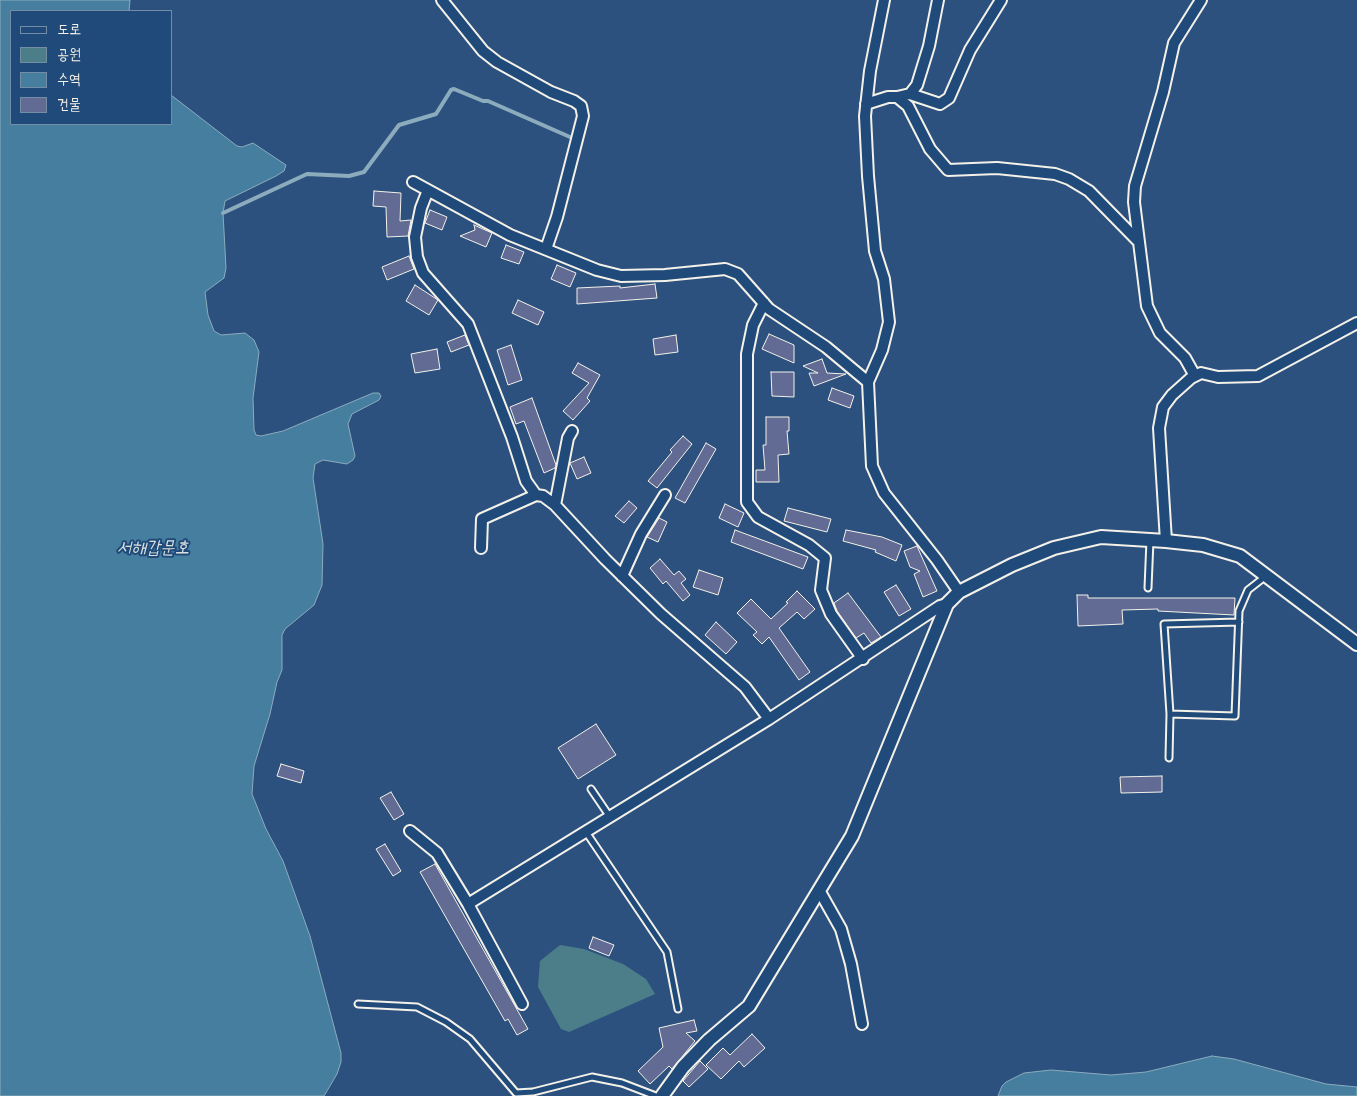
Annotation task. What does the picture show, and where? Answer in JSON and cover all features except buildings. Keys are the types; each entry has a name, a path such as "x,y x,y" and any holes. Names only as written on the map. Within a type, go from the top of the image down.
{"street":[{"path":"442,0 483,51 497,62 551,92 574,101 581,106 583,116 557,217 546,249"},
{"path":"884,0 870,71 866,104 868,176 875,251 884,279 889,322 882,350 868,382 872,466 884,494 937,560 959,592"},
{"path":"910,94 917,85 938,0"},
{"path":"866,104 888,97 910,94 940,104 949,98 970,50 1001,0"},
{"path":"1195,376 1185,358 1160,334 1146,306 1134,202 1135,186 1163,92 1174,43 1201,0"},
{"path":"898,97 908,106 930,149 948,170 997,168 1055,174 1089,191 1137,240"},
{"path":"413,182 510,235 597,270 621,276 665,275 725,269 738,274 769,309 826,347 868,382"},
{"path":"428,190 421,208 415,236 417,256 423,272 468,324 512,436 526,481 536,495"},
{"path":"764,303 753,324 747,354 747,502 758,518 810,545 825,558 821,590 831,614 862,659"},
{"path":"1166,541 1159,428 1163,407 1167,401 1200,373 1218,377 1258,376 1357,322"},
{"path":"555,505 568,438 572,431"},
{"path":"481,548 482,519 536,495 543,496 555,505 661,614 745,688 769,719"},
{"path":"622,576 641,534 665,495"},
{"path":"662,1096 677,1075 696,1054 748,1006 819,890 861,817 947,604 959,592 1012,564 1054,548 1101,537 1202,545 1240,556 1357,644"},
{"path":"468,904 769,719 940,606 947,604"},
{"path":"410,831 437,854 468,904 522,1004"},
{"path":"819,890 841,929 851,964 862,1024"}],"lane":[{"path":"1148,588 1150,540"},
{"path":"1170,714 1235,716 1239,612 1248,590 1266,576"},
{"path":"1169,758 1170,714 1164,624 1239,622"},
{"path":"591,789 610,817"},
{"path":"586,832 667,952 678,1009"},
{"path":"358,1004 417,1007 446,1022 470,1039 516,1093 533,1092 592,1076 622,1083 656,1096"}],"green space":[{"path":"560,945 584,949 623,964 646,979 655,994 569,1032 561,1029 538,987 540,961"}],"water":[{"name":"서해갑문호","path":"0,0 130,0 129,10 10,10 10,125 172,125 172,96 237,146 242,147 253,143 286,165 284,171 276,176 225,201 223,213 226,268 224,278 205,292 208,315 214,331 221,335 245,333 254,340 259,352 253,398 254,430 256,435 261,436 283,431 373,393 379,393 381,396 379,400 352,414 348,424 355,456 353,460 347,464 323,460 315,464 313,478 323,544 322,585 314,605 285,629 282,635 282,670 254,766 252,794 266,829 283,861 310,936 341,1053 341,1062 337,1074 324,1096 0,1096"},
{"path":"1212,1056 1234,1059 1326,1084 1357,1087 1357,1096 998,1096 1006,1082 1024,1073 1051,1070 1111,1075 1146,1072"}],"waterway":[{"path":"223,213 307,174 349,176 364,172 399,125 436,114 451,90 454,89 483,101 488,101 570,137"}]}
